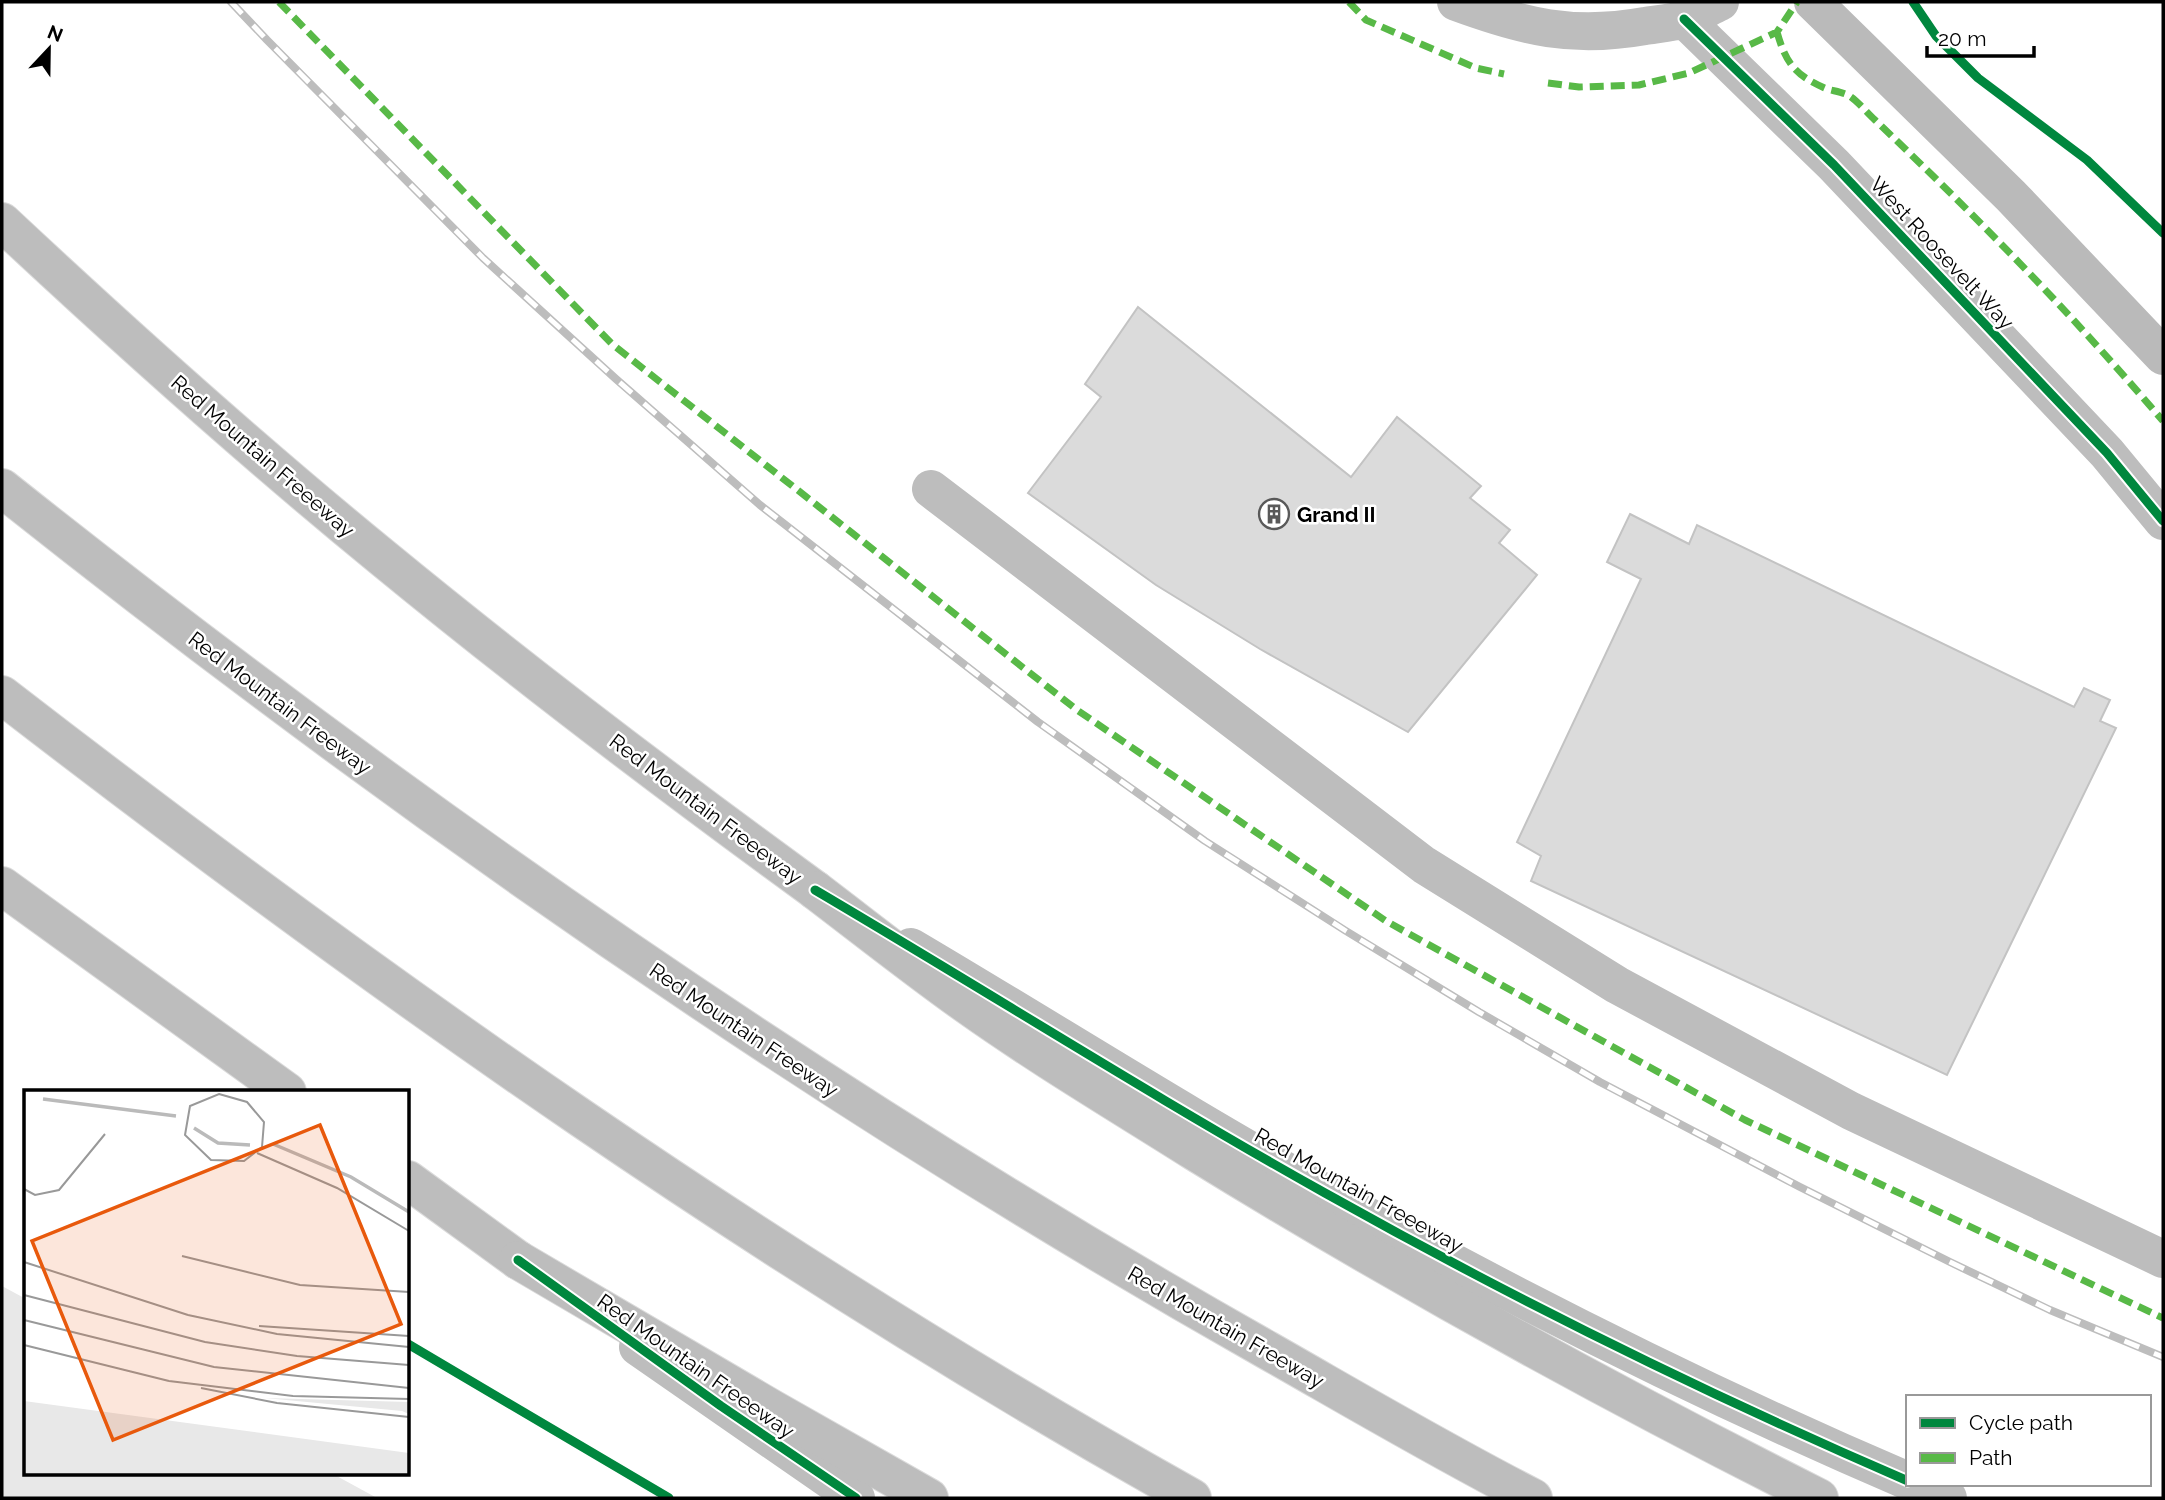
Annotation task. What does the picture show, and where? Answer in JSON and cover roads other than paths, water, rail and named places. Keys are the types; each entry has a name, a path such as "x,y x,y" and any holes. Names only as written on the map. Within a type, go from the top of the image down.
{"main road":[{"path":"1456,2 1510,20 1578,33 1620,31 1684,19 1720,2"},
{"name":"West Roosevelt Way","path":"1684,19 1834,165 2107,453 2163,521"},
{"name":"Red Mountain Freeeway","path":"2,222 183,388 382,557 484,640 693,801 815,890 1208,1126 1437,1254 1664,1369 1906,1480"},
{"name":"Red Mountain Freeway","path":"2,488 113,577 319,733 530,885 863,1109 1098,1253 1413,1434 1533,1498"},
{"path":"931,489 1424,865 1617,985 1851,1111 2163,1258"},
{"path":"2,695 299,921 609,1138 953,1358 1192,1498"},
{"path":"2,886 283,1090"},
{"path":"815,890 966,1004 1236,1176 1509,1335 1819,1498"},
{"name":"Red Mountain Freeeway","path":"410,1181 721,1406 856,1498"},
{"path":"518,1260 929,1498"},
{"path":"1920,1486 1948,1498"}],"waterway":[{"path":"1813,2 2011,196 2163,356"}],"railway":[{"path":"231,2 483,258 760,505 1038,722 1205,841 1346,931 1600,1082 1950,1262 2050,1310 2163,1357"}],"place":[{"name":"Grand II","path":"1274,514"}]}
